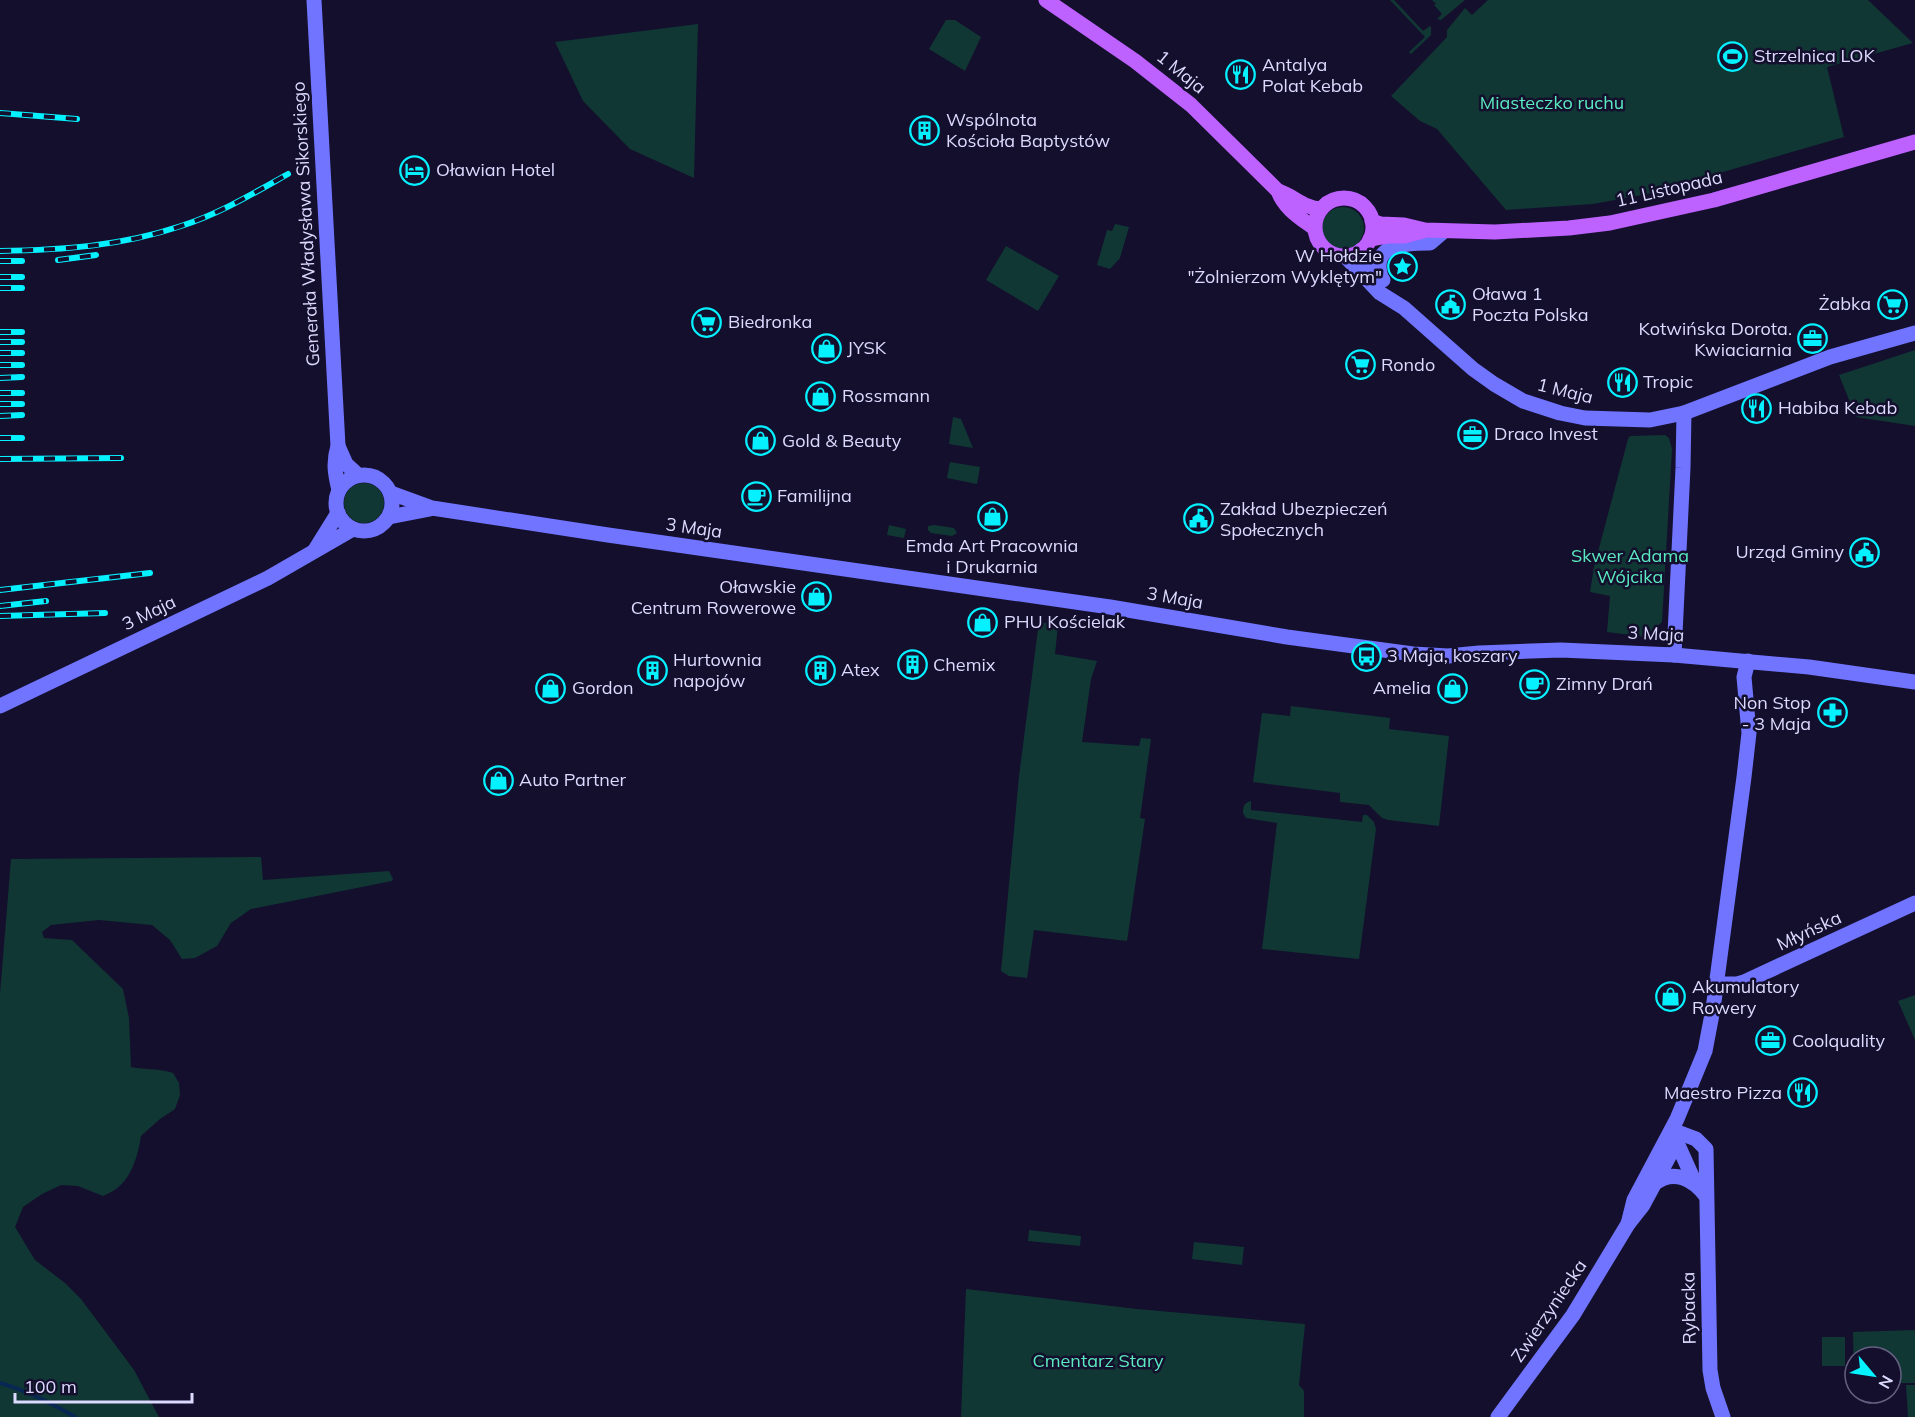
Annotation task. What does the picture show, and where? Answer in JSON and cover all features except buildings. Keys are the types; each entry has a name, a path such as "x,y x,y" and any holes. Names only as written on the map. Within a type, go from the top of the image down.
{"main road":[{"name":"1 Maja","path":"1046,0 1162,81 1191,105 1278,191 1283,203 1314,228"},
{"name":"11 Listopada","path":"1372,221 1444,231 1533,231 1610,223 1714,200 1915,142"},
{"name":"1 Maja","path":"1278,191 1290,195 1302,205 1321,209"},
{"path":"1336,199 1354,200 1368,211 1372,221 1366,245 1354,254 1346,256 1326,250 1319,243 1314,228 1321,209 1336,199"},
{"name":"11 Listopada","path":"1366,245 1387,236 1404,236 1425,230"}],"street":[{"name":"Generała Władysława Sikorskiego","path":"314,0 338,446 334,459 334,473 339,489"},
{"path":"1380,277 1381,260 1392,246 1403,243 1430,243 1444,231"},
{"name":"1 Maja","path":"1366,245 1372,269 1404,309"},
{"name":"1 Maja","path":"1346,256 1380,293 1404,309 1473,369 1523,401 1585,418 1639,420 1684,413 1830,357 1915,333"},
{"path":"1674,655 1684,413"},
{"name":"Generała Władysława Sikorskiego","path":"338,446 346,464 358,476"},
{"path":"368,475 377,478 391,493 392,509 389,517 384,523 371,530 353,529 346,525 336,505 339,489 350,478 358,476 368,475"},
{"name":"3 Maja","path":"391,493 432,508 1110,607 1287,637 1413,654 1448,656 1561,650 1674,655 1748,661 1915,681"},
{"name":"3 Maja","path":"389,517 432,508"},
{"name":"3 Maja","path":"314,552 338,513"},
{"name":"3 Maja","path":"0,706 268,578 353,529"},
{"name":"Zwierzyniecka","path":"1498,1417 1573,1315 1628,1224 1643,1205 1677,1135 1705,1051 1717,984 1748,744 1744,677 1748,661"},
{"name":"Młyńska","path":"1717,984 1744,982 1915,903"},
{"name":"Zwierzyniecka","path":"1628,1224 1634,1200 1677,1135"},
{"name":"Rybacka","path":"1677,1135 1701,1191"},
{"name":"Rybacka","path":"1677,1135 1696,1139 1706,1149 1701,1191 1710,1370 1714,1394 1724,1417"},
{"path":"1655,1183 1662,1178 1672,1176 1689,1180 1701,1191"}],"green space":[{"path":"1390,0 1394,0 1423,31 1431,27 1431,35 1411,54 1409,52 1425,37"},
{"path":"1432,0 1465,0 1441,20 1437,19 1442,14"},
{"name":"Miasteczko ruchu","path":"1488,0 1868,0 1913,43 1827,67 1844,137 1647,194 1593,204 1506,210 1437,129 1420,121 1391,96 1447,37 1447,30 1465,8 1472,15"},
{"path":"946,20 955,20 981,37 965,71 929,49"},
{"path":"698,24 694,178 630,149 583,101 555,42"},
{"path":"1343,207 1358,213 1364,228 1358,243 1343,249 1328,243 1322,228 1328,213"},
{"path":"1115,224 1129,227 1120,258 1110,269 1097,265 1107,230 1112,231"},
{"path":"1006,246 1059,276 1038,311 986,280"},
{"path":"1915,350 1915,426 1856,417 1839,375"},
{"path":"953,417 961,419 973,448 949,444"},
{"name":"Skwer Adama Wójcika","path":"1665,435 1669,438 1672,449 1662,622 1646,637 1607,632 1610,596 1590,592 1594,567 1628,439 1630,436"},
{"path":"950,462 980,467 977,484 947,478"},
{"path":"364,483 372,484 378,489 383,495 383,511 378,517 372,522 364,523 356,522 350,517 345,511 344,503 345,495 350,489 356,484"},
{"path":"889,525 906,529 904,538 887,535"},
{"path":"928,526 954,528 957,533 952,536 931,533"},
{"path":"1039,622 1058,625 1055,654 1097,661 1091,679 1082,742 1139,746 1141,738 1151,739 1140,818 1145,819 1127,941 1034,930 1027,978 1009,976 1001,971 1019,776"},
{"path":"1291,706 1390,718 1389,729 1449,736 1439,826 1382,818 1369,805 1340,802 1340,793 1253,782 1262,713 1290,716"},
{"path":"1251,801 1251,810 1362,822 1363,815 1367,815 1374,822 1376,829 1359,959 1262,949 1277,823 1246,818 1243,813 1244,807"},
{"path":"261,857 263,880 389,871 393,879 251,909 231,923 217,946 195,958 182,959 170,940 152,925 99,920 51,925 42,932 44,938 72,940 123,989 129,1018 131,1067 173,1073 179,1083 180,1095 175,1109 141,1136 134,1164 119,1186 103,1196 78,1186 61,1185 23,1207 15,1227 35,1260 65,1283 81,1299 134,1370 159,1417 0,1417 0,994 11,859"},
{"path":"1915,995 1915,1040 1898,1001"},
{"path":"1029,1230 1081,1236 1080,1246 1028,1241"},
{"path":"1194,1242 1244,1247 1242,1265 1192,1259"},
{"name":"Cmentarz Stary","path":"966,1289 1137,1309 1305,1324 1299,1385 1304,1391 1304,1417 961,1417"},
{"path":"1915,1330 1915,1383 1903,1383 1903,1345 1853,1345 1853,1332"},
{"path":"1822,1337 1845,1337 1843,1366 1822,1366"},
{"path":"1906,1385 1915,1385 1915,1417 1908,1417"}],"waterway":[{"path":"0,1383 39,1398 75,1417"}],"railway":[{"path":"0,113 77,119"},
{"path":"0,251 92,246 159,233 236,203 288,174"},
{"path":"58,260 96,255"},
{"path":"0,261 22,261"},
{"path":"0,277 22,277"},
{"path":"0,288 22,288"},
{"path":"0,332 22,332"},
{"path":"0,342 22,342"},
{"path":"0,353 22,353"},
{"path":"0,365 22,365"},
{"path":"0,378 22,377"},
{"path":"0,393 22,393"},
{"path":"0,404 22,404"},
{"path":"0,416 22,415"},
{"path":"0,438 22,438"},
{"path":"0,459 121,458"},
{"path":"0,590 150,573"},
{"path":"0,606 46,601"},
{"path":"0,616 105,613"}],"place":[{"name":"Strzelnica LOK","path":"1733,56"},
{"name":"Antalya Polat Kebab","path":"1241,75"},
{"name":"Wspólnota Kościoła Baptystów","path":"925,130"},
{"name":"Oławian Hotel","path":"415,170"},
{"name":"W Hołdzie \"Żolnierzom Wyklętym\"","path":"1403,266"},
{"name":"Oława 1 Poczta Polska","path":"1451,304"},
{"name":"Żabka","path":"1892,304"},
{"name":"Biedronka","path":"707,322"},
{"name":"Kotwińska Dorota. Kwiaciarnia","path":"1813,339"},
{"name":"JYSK","path":"826,348"},
{"name":"Rondo","path":"1360,365"},
{"name":"Tropic","path":"1622,382"},
{"name":"Rossmann","path":"821,396"},
{"name":"Habiba Kebab","path":"1757,408"},
{"name":"Draco Invest","path":"1473,434"},
{"name":"Gold & Beauty","path":"761,441"},
{"name":"Familijna","path":"756,496"},
{"name":"Emda Art Pracownia i Drukarnia","path":"992,517"},
{"name":"Zakład Ubezpieczeń Społecznych","path":"1199,519"},
{"name":"Urząd Gminy","path":"1865,552"},
{"name":"Oławskie Centrum Rowerowe","path":"817,597"},
{"name":"PHU Kościelak","path":"983,622"},
{"name":"3 Maja, koszary","path":"1366,656"},
{"name":"Chemix","path":"912,665"},
{"name":"Hurtownia napojów","path":"652,670"},
{"name":"Atex","path":"820,670"},
{"name":"Zimny Drań","path":"1535,684"},
{"name":"Gordon","path":"551,688"},
{"name":"Amelia","path":"1452,688"},
{"name":"Non Stop - 3 Maja","path":"1832,713"},
{"name":"Auto Partner","path":"498,780"},
{"name":"Akumulatory Rowery","path":"1671,997"},
{"name":"Coolquality","path":"1771,1041"},
{"name":"Maestro Pizza","path":"1803,1093"}]}
